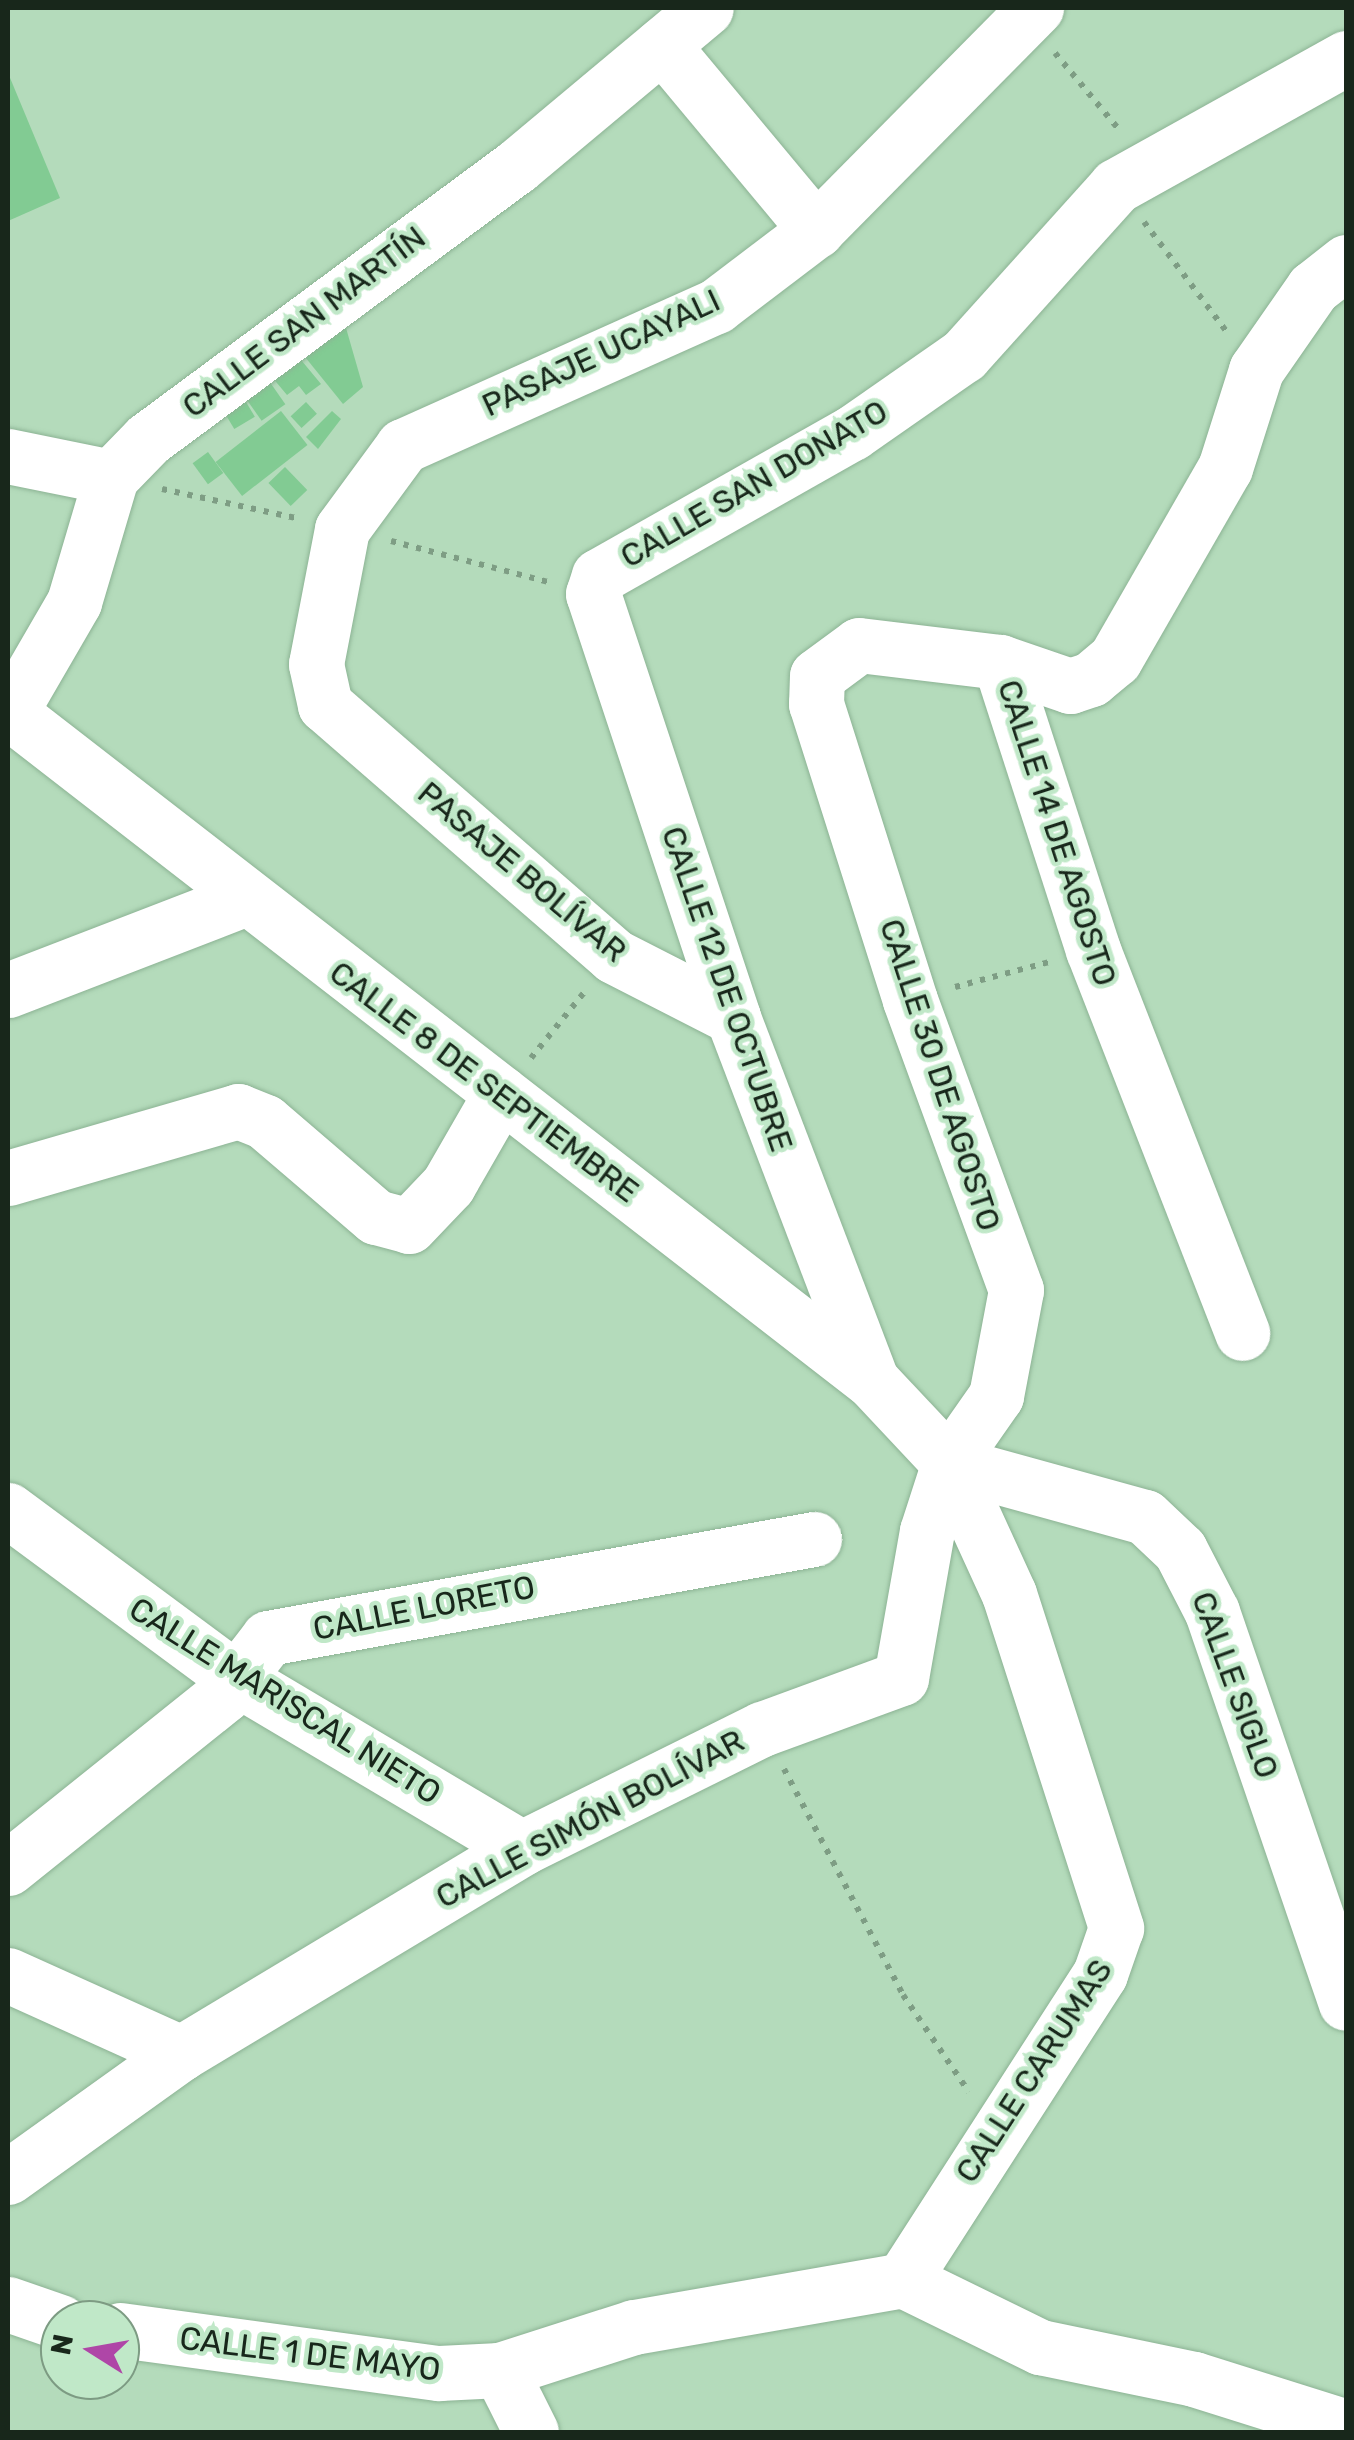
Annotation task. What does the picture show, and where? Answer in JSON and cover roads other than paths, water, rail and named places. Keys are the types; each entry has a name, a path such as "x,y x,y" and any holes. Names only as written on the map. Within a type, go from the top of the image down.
{"street":[{"name":"CALLE SAN MARTÍN","path":"110,477 244,361 517,166 706,8"},
{"name":"PASAJE UCAYALI","path":"326,704 316,664 342,528 403,446 716,306 816,230 1031,12"},
{"path":"662,45 816,230"},
{"name":"CALLE SAN DONATO","path":"593,594 616,562 852,433 964,355 1131,175 1346,58"},
{"name":"CALLE 14 DE AGOSTO","path":"1000,662 1070,686 1115,658 1224,468 1256,370 1313,288 1346,262"},
{"path":"8,456 110,477 74,602 9,713"},
{"name":"CALLE 12 DE OCTUBRE","path":"593,594 732,1017 872,1380"},
{"name":"CALLE 30 DE AGOSTO","path":"949,1463 996,1396 1016,1290 910,1000 816,704 817,676 858,645 1000,662"},
{"name":"CALLE 14 DE AGOSTO","path":"1000,662 1093,950 1242,1332"},
{"name":"PASAJE BOLÍVAR","path":"326,704 614,956 732,1017"},
{"name":"CALLE 8 DE SEPTIEMBRE","path":"9,713 244,899 872,1380 949,1463"},
{"path":"8,990 244,899"},
{"path":"8,1178 238,1111 265,1122 376,1217 408,1226 448,1185 502,1094"},
{"name":"CALLE SIMÓN BOLÍVAR","path":"8,2177 180,2053 522,1848 762,1729 901,1678 949,1463"},
{"name":"CALLE SIGLO","path":"949,1463 1145,1517 1180,1550 1212,1612 1346,2004"},
{"name":"CALLE CARUMAS","path":"904,2280 994,2130 1100,1974 1116,1928 1009,1594 949,1463"},
{"name":"CALLE MARISCAL NIETO","path":"8,1510 234,1677 522,1848"},
{"name":"CALLE LORETO","path":"8,1868 224,1695 234,1677 268,1638 814,1539"},
{"path":"8,1975 180,2053"},
{"path":"531,2432 500,2370 634,2326 904,2280 1040,2348 1194,2379 1343,2423"},
{"path":"8,2304 40,2315"},
{"name":"CALLE 1 DE MAYO","path":"140,2333 439,2373 500,2370"}]}
